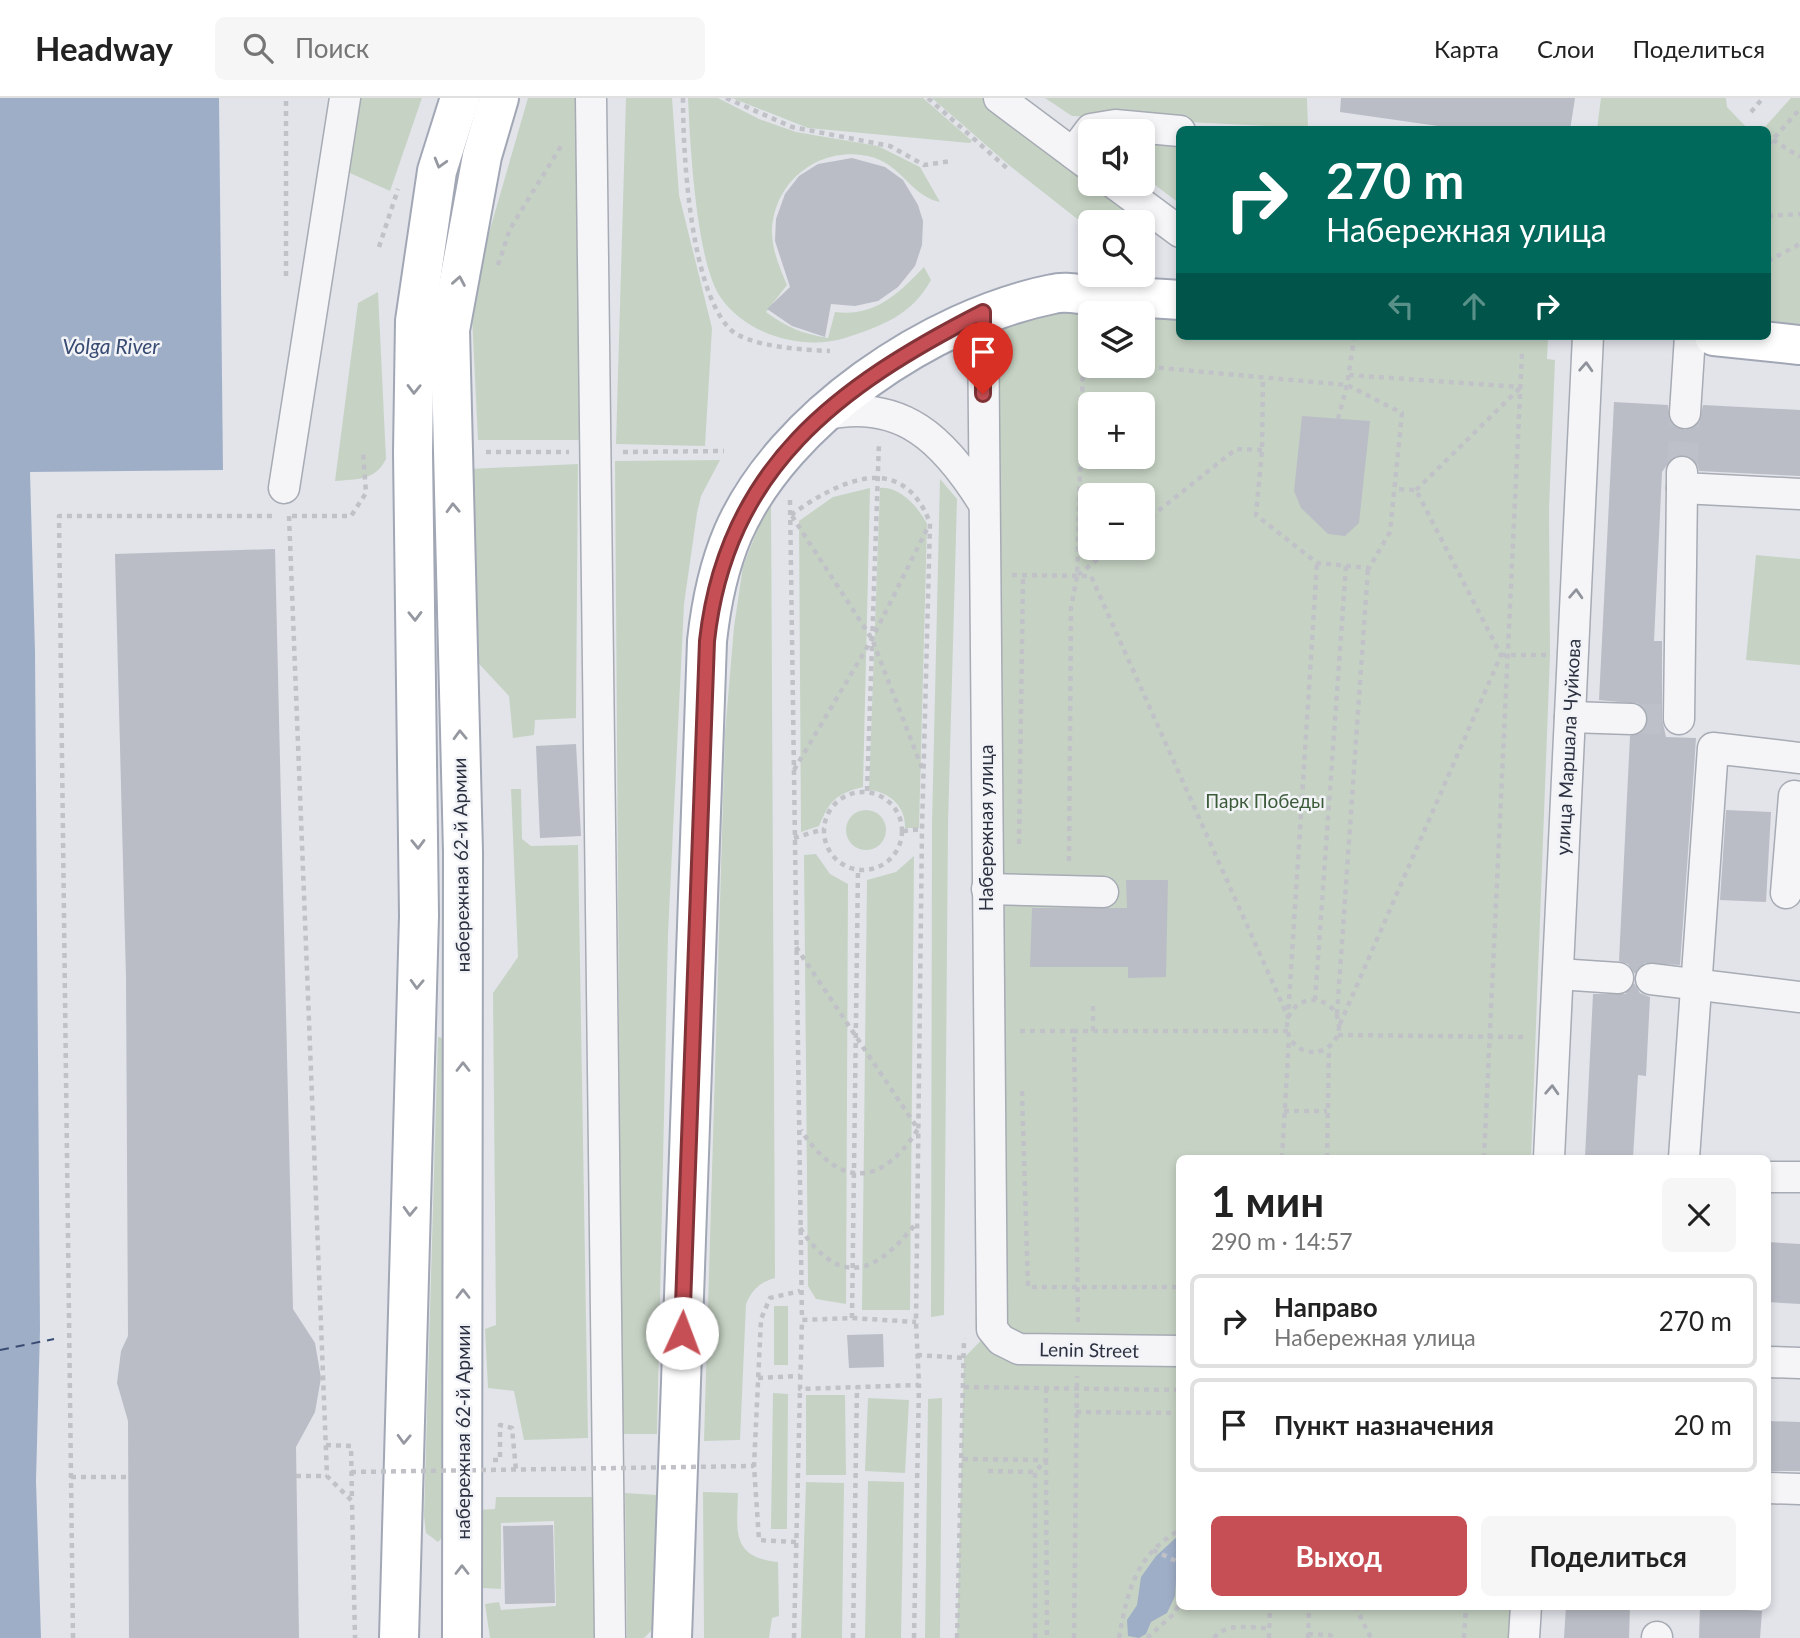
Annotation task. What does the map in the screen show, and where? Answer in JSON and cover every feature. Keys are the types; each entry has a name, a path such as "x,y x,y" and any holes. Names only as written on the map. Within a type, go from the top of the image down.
{"main road":[{"path":"399,1638 419,916 413,452 415,321 437,171 460,98"},
{"name":"набережная 62-й Армии","path":"462,1638 463,852 450,330 482,156 499,98"},
{"path":"672,1638 707,641 711,605 733,532 753,498 791,447 823,415 882,368 983,312 1056,293 1176,300"},
{"path":"1752,340 1800,345"}],"street":[{"path":"287,502 345,98"},
{"path":"591,98 610,1638"},
{"path":"999,98 1078,156"},
{"path":"1155,129 1176,131"},
{"path":"1131,196 1176,229"},
{"name":"Набережная улица","path":"983,312 990,1310 992,1329 1001,1340"},
{"name":"улица Маршала Чуйкова","path":"1549,1155 1588,340"},
{"path":"1685,413 1690,340"},
{"path":"823,415 846,410 873,410 899,417 922,430 945,452 967,477 984,504"},
{"path":"1684,1155 1713,748 1699,724 1673,719 1682,480 1800,494"},
{"path":"1570,717 1631,719"},
{"path":"1713,748 1800,758"},
{"path":"1786,893 1794,796 1800,797"},
{"path":"987,889 1104,892"},
{"path":"1558,974 1618,978"},
{"path":"1651,979 1800,997"},
{"path":"1771,1177 1800,1177"},
{"name":"Lenin Street","path":"1001,1340 1019,1349 1176,1351"},
{"path":"1771,1362 1800,1363"},
{"path":"1771,1488 1800,1489"},
{"path":"1524,1638 1525,1610"}],"path":[{"path":"494,278 510,229 591,98"},
{"path":"682,98 687,196 713,302 729,329 779,349 830,351"},
{"path":"726,98 792,127 891,146 924,165 951,161"},
{"path":"928,98 1009,170"},
{"path":"1751,111 1763,98"},
{"path":"1800,109 1773,140 1800,157"},
{"path":"1771,216 1800,214"},
{"path":"1771,259 1800,244"},
{"path":"1338,419 1348,385 1354,340"},
{"path":"1484,1155 1510,655 1522,352"},
{"path":"1155,367 1348,385 1402,413 1390,532 1368,568 1337,1014"},
{"path":"1349,375 1520,387"},
{"path":"1263,377 1262,450 1256,515 1317,564 1368,568"},
{"path":"1069,861 1071,608 1077,576 1083,378"},
{"path":"1395,489 1416,490 1520,387"},
{"path":"867,791 879,435"},
{"path":"1155,513 1236,449 1262,450"},
{"path":"452,452 724,451"},
{"path":"73,1638 59,516 287,502 351,516 366,493 363,452"},
{"path":"791,515 819,495 858,479 887,478 911,492 923,505 930,523 922,829 916,1322 919,1385 914,1638"},
{"path":"1416,490 1501,655"},
{"path":"287,502 327,1476 352,1502"},
{"path":"791,515 872,639 923,772"},
{"path":"791,515 793,838 802,1320 794,1638"},
{"path":"793,771 872,639 930,523"},
{"path":"1077,576 1097,560"},
{"path":"1282,1155 1288,1017 1317,564"},
{"path":"1315,1000 1346,566"},
{"path":"1019,890 1023,576 1091,576 1288,1017"},
{"path":"1501,655 1550,655"},
{"path":"1289,1038 1304,1051 1315,1052 1329,1047 1338,1035 1340,1024 1501,655"},
{"path":"867,791 888,800 896,809 903,831 901,844 894,856 871,870 858,870 837,861 825,841 824,829 833,806 854,792 867,791"},
{"path":"793,838 824,829"},
{"path":"903,831 922,829"},
{"path":"852,1318 858,870"},
{"path":"796,947 918,1129"},
{"path":"1288,1017 1301,1002 1315,1000 1331,1006 1340,1024"},
{"path":"1093,1001 1093,1031"},
{"path":"1019,1020 1020,1044"},
{"path":"1020,1031 1288,1031"},
{"path":"1074,1031 1078,1286"},
{"path":"1338,1035 1538,1038"},
{"path":"1326,1155 1329,1047"},
{"path":"1021,1085 1028,1287 1176,1287"},
{"path":"1284,1111 1327,1111"},
{"path":"800,1130 826,1163 853,1174 894,1161 918,1129"},
{"path":"800,1228 815,1251 832,1263 852,1269 870,1264 887,1254 917,1221"},
{"path":"796,1542 759,1541 754,1466 761,1319 770,1298 800,1291"},
{"path":"802,1320 852,1318 916,1322"},
{"path":"917,1355 964,1359"},
{"path":"758,1377 800,1376"},
{"path":"800,1389 919,1385"},
{"path":"853,1638 857,1387"},
{"path":"964,1387 1176,1390"},
{"path":"1046,1388 1047,1638"},
{"path":"1074,1638 1076,1389"},
{"path":"1076,1412 1176,1412"},
{"path":"500,1460 500,1425 512,1428 516,1470"},
{"path":"326,1445 351,1446 355,1638"},
{"path":"963,1459 1046,1460"},
{"path":"1035,1638 1035,1472 1046,1460"},
{"path":"351,1472 754,1466"},
{"path":"988,1471 1035,1472"},
{"path":"296,1476 327,1476"},
{"path":"71,1478 128,1477"},
{"path":"1119,1638 1132,1582 1159,1541 1176,1532"},
{"path":"1153,1550 1176,1561"},
{"path":"1147,1638 1176,1610"},
{"path":"1269,1638 1270,1610"},
{"path":"1309,1610 1308,1636 1330,1635 1333,1638"},
{"path":"1357,1610 1371,1638"},
{"path":"1464,1638 1466,1610"},
{"path":"1214,1638 1219,1631 1229,1627 1269,1628"}],"green space":[{"path":"352,98 422,98 390,191 341,169"},
{"path":"528,98 581,98 590,440 478,440 471,295"},
{"path":"626,98 672,98 679,195 712,328 705,446 616,444"},
{"path":"688,98 718,98 759,119 796,132 878,146 920,167 940,202 922,194 893,168 875,158 856,154 837,156 804,170 791,182 781,197 774,215 774,248 787,285 766,312 795,329 828,338 835,312 862,311 885,302 924,267 931,280 915,302 883,324 829,342 794,341 777,337 745,322 732,311 712,281 700,231"},
{"path":"732,98 923,98 972,141 970,143 808,128"},
{"path":"932,98 994,98 1078,161 1078,196 1124,196 1143,210 1078,210 1078,220 1010,166"},
{"path":"1045,98 1307,98 1308,126 1072,116"},
{"path":"1601,98 1726,98 1727,107 1745,126 1597,126"},
{"path":"1791,98 1800,98 1800,330 1771,327 1771,126 1766,126"},
{"path":"1155,139 1176,142 1176,201 1155,185"},
{"path":"378,292 386,459 371,475 335,481 358,303"},
{"name":"Парк Победы","path":"1176,300 1176,340 1548,340 1547,359 1555,360 1549,509 1550,655 1531,1155 1176,1155 1176,1610 1510,1610 1508,1638 957,1638 964,1358 992,1329 983,312 1078,306 1078,378 1155,378 1155,301"},
{"path":"720,460 701,496 684,604 668,934 657,1434 622,1434 615,461"},
{"path":"578,464 576,718 535,720 534,735 513,738 509,696 468,652 469,469"},
{"path":"940,479 957,499 948,825 944,1315 931,1317 932,823"},
{"path":"870,488 863,787 846,792 835,799 819,826 801,832 799,521 833,497"},
{"path":"880,488 902,494 919,511 927,524 919,828 905,828 900,807 890,797 869,790"},
{"path":"771,496 775,1278 757,1287 746,1304 740,1440 704,1441 725,733 734,627 743,566"},
{"path":"1756,555 1800,559 1800,665 1746,660"},
{"path":"511,789 521,789 522,839 531,846 578,845 588,1438 524,1440 514,1391 488,1388 485,1329 496,1325 493,993 518,957"},
{"path":"866,810 880,816 886,830 880,844 866,850 852,844 846,830 852,816"},
{"path":"816,854 830,874 848,884 846,1304 816,1299 808,1286 804,855"},
{"path":"914,856 910,1310 862,1310 867,880 896,872"},
{"path":"438,1037 447,1039 448,1531 438,1542 426,1533 424,1516"},
{"path":"774,1306 788,1306 788,1365 774,1365"},
{"path":"773,1393 788,1394 787,1529 771,1529"},
{"path":"806,1395 845,1395 846,1475 806,1475"},
{"path":"868,1398 909,1400 905,1473 865,1471"},
{"path":"942,1398 940,1638 925,1638 928,1399"},
{"path":"868,1481 904,1482 901,1638 865,1638"},
{"path":"806,1482 844,1483 842,1638 801,1638"},
{"path":"703,1492 738,1493 738,1531 744,1548 752,1555 778,1562 779,1616 772,1618 769,1638 704,1638"},
{"path":"625,1493 657,1495 655,1618 651,1631 644,1638 627,1638"},
{"path":"496,1497 593,1497 594,1638 490,1638 485,1604 499,1602 501,1610 556,1606 554,1521 501,1523 501,1589 483,1588 483,1571 477,1571 477,1510 495,1509"}],"water":[{"name":"Volga River","path":"0,98 219,98 223,470 30,472 35,651 40,1330 36,1481 41,1638 0,1638"},
{"path":"1176,1538 1175,1596 1167,1613 1151,1622 1146,1634 1139,1638 1128,1636 1127,1620 1137,1605 1141,1577 1156,1556"}],"building":[{"path":"1341,98 1575,98 1571,126 1438,126 1340,112"},
{"path":"852,158 885,167 903,180 918,205 923,221 922,245 915,266 898,287 878,301 855,306 831,304 825,337 792,326 767,309 790,287 775,241 776,219 785,194 799,176 818,164"},
{"path":"1614,402 1668,405 1670,421 1685,430 1699,423 1703,405 1800,410 1800,476 1699,471 1697,463 1683,455 1673,457 1662,472 1654,641 1662,641 1662,719 1666,737 1696,738 1680,965 1645,963 1635,974 1628,964 1619,961 1630,736 1645,729 1648,719 1640,704 1599,700"},
{"path":"1302,416 1370,421 1359,523 1345,536 1328,534 1301,508 1294,491"},
{"path":"275,549 293,1309 315,1343 321,1378 315,1412 296,1447 299,1638 129,1638 128,1421 117,1383 121,1351 128,1336 126,978 115,554"},
{"path":"576,744 581,836 540,838 536,746"},
{"path":"1726,810 1771,812 1766,902 1720,900"},
{"path":"1126,880 1168,880 1166,977 1128,978 1128,967 1030,967 1032,908 1127,908"},
{"path":"1634,983 1640,993 1650,997 1646,1076 1638,1075 1633,1155 1585,1155 1593,994 1625,994"},
{"path":"1771,1242 1800,1244 1800,1304 1771,1302"},
{"path":"883,1334 884,1367 849,1368 847,1335"},
{"path":"1771,1421 1800,1422 1800,1471 1771,1471"},
{"path":"553,1525 555,1603 505,1604 503,1526"},
{"path":"1566,1610 1630,1610 1629,1638 1564,1638"},
{"path":"1700,1610 1762,1611 1760,1638 1699,1638"}],"ferry route":[{"path":"0,1350 54,1339"}],"tunnel":[{"path":"1682,472 1685,413"},
{"path":"1631,719 1667,719"}],"route":[{"path":"682,1333 707,641 711,605 720,569 733,532 753,498 791,447 823,415 850,391 919,344 983,312 983,394"}]}
